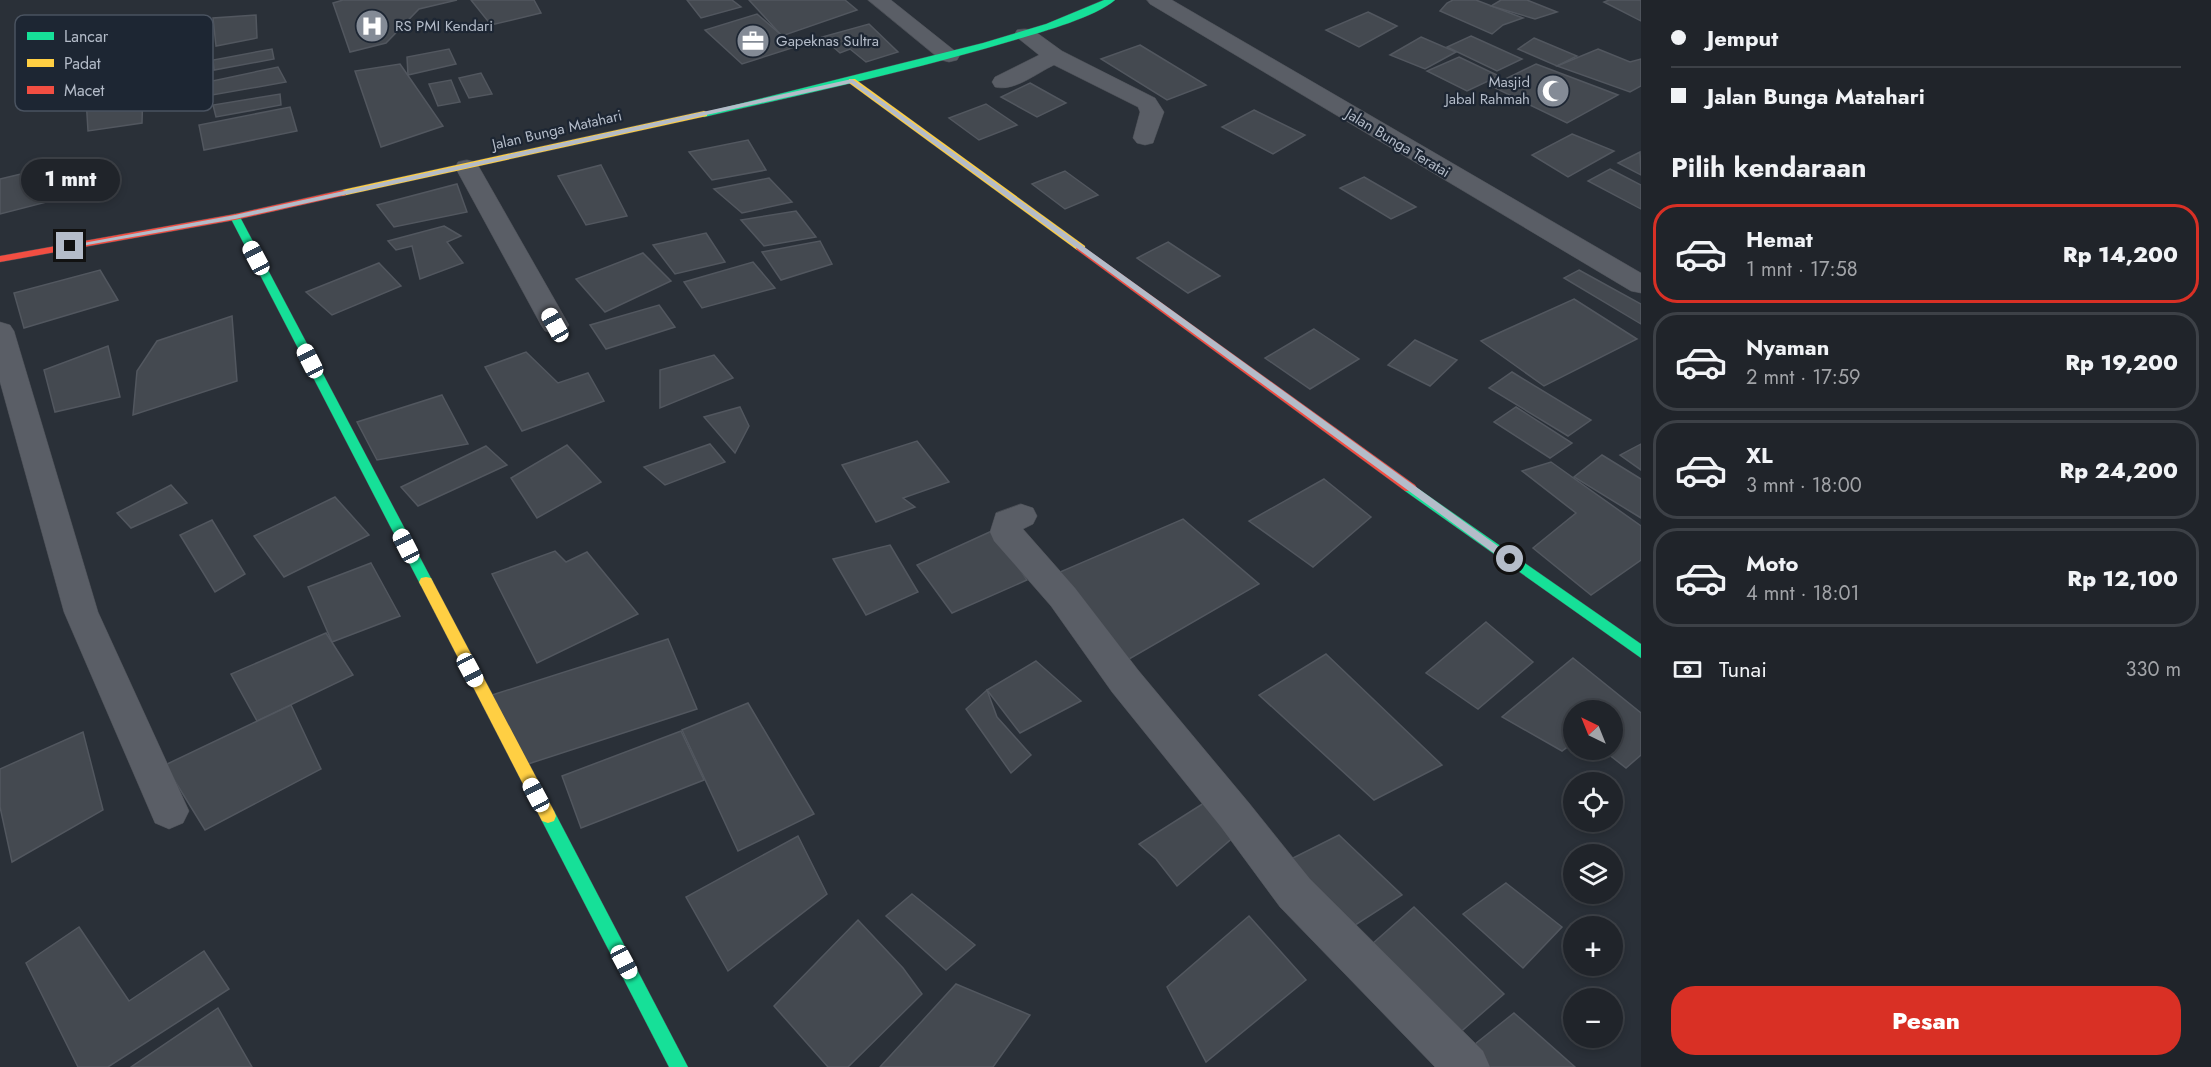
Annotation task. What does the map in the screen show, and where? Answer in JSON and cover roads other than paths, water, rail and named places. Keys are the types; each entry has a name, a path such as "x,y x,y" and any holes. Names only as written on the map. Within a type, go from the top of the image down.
{"street":[{"path":"878,0 949,55"},
{"name":"Jalan Bunga Matahari","path":"0,259 235,217 852,81 1025,35 1083,14 1111,0"},
{"name":"Jalan Bunga Teratai","path":"1156,0 1634,272"},
{"path":"1025,35 1054,56 1148,102 1152,112 1145,138"},
{"path":"1003,82 1054,56"},
{"path":"852,81 1416,493 1641,652"},
{"path":"466,167 555,325"},
{"path":"235,217 679,1067"},
{"path":"0,331 81,612 169,812"},
{"path":"1021,516 1008,522 1006,532 1063,597 1125,681 1236,815 1295,892 1467,1067"}],"place":[{"name":"RS PMI Kendari","path":"372,26"},
{"name":"Gapeknas Sultra","path":"753,41"},
{"name":"Masjid Jabal Rahmah","path":"1553,91"}]}
